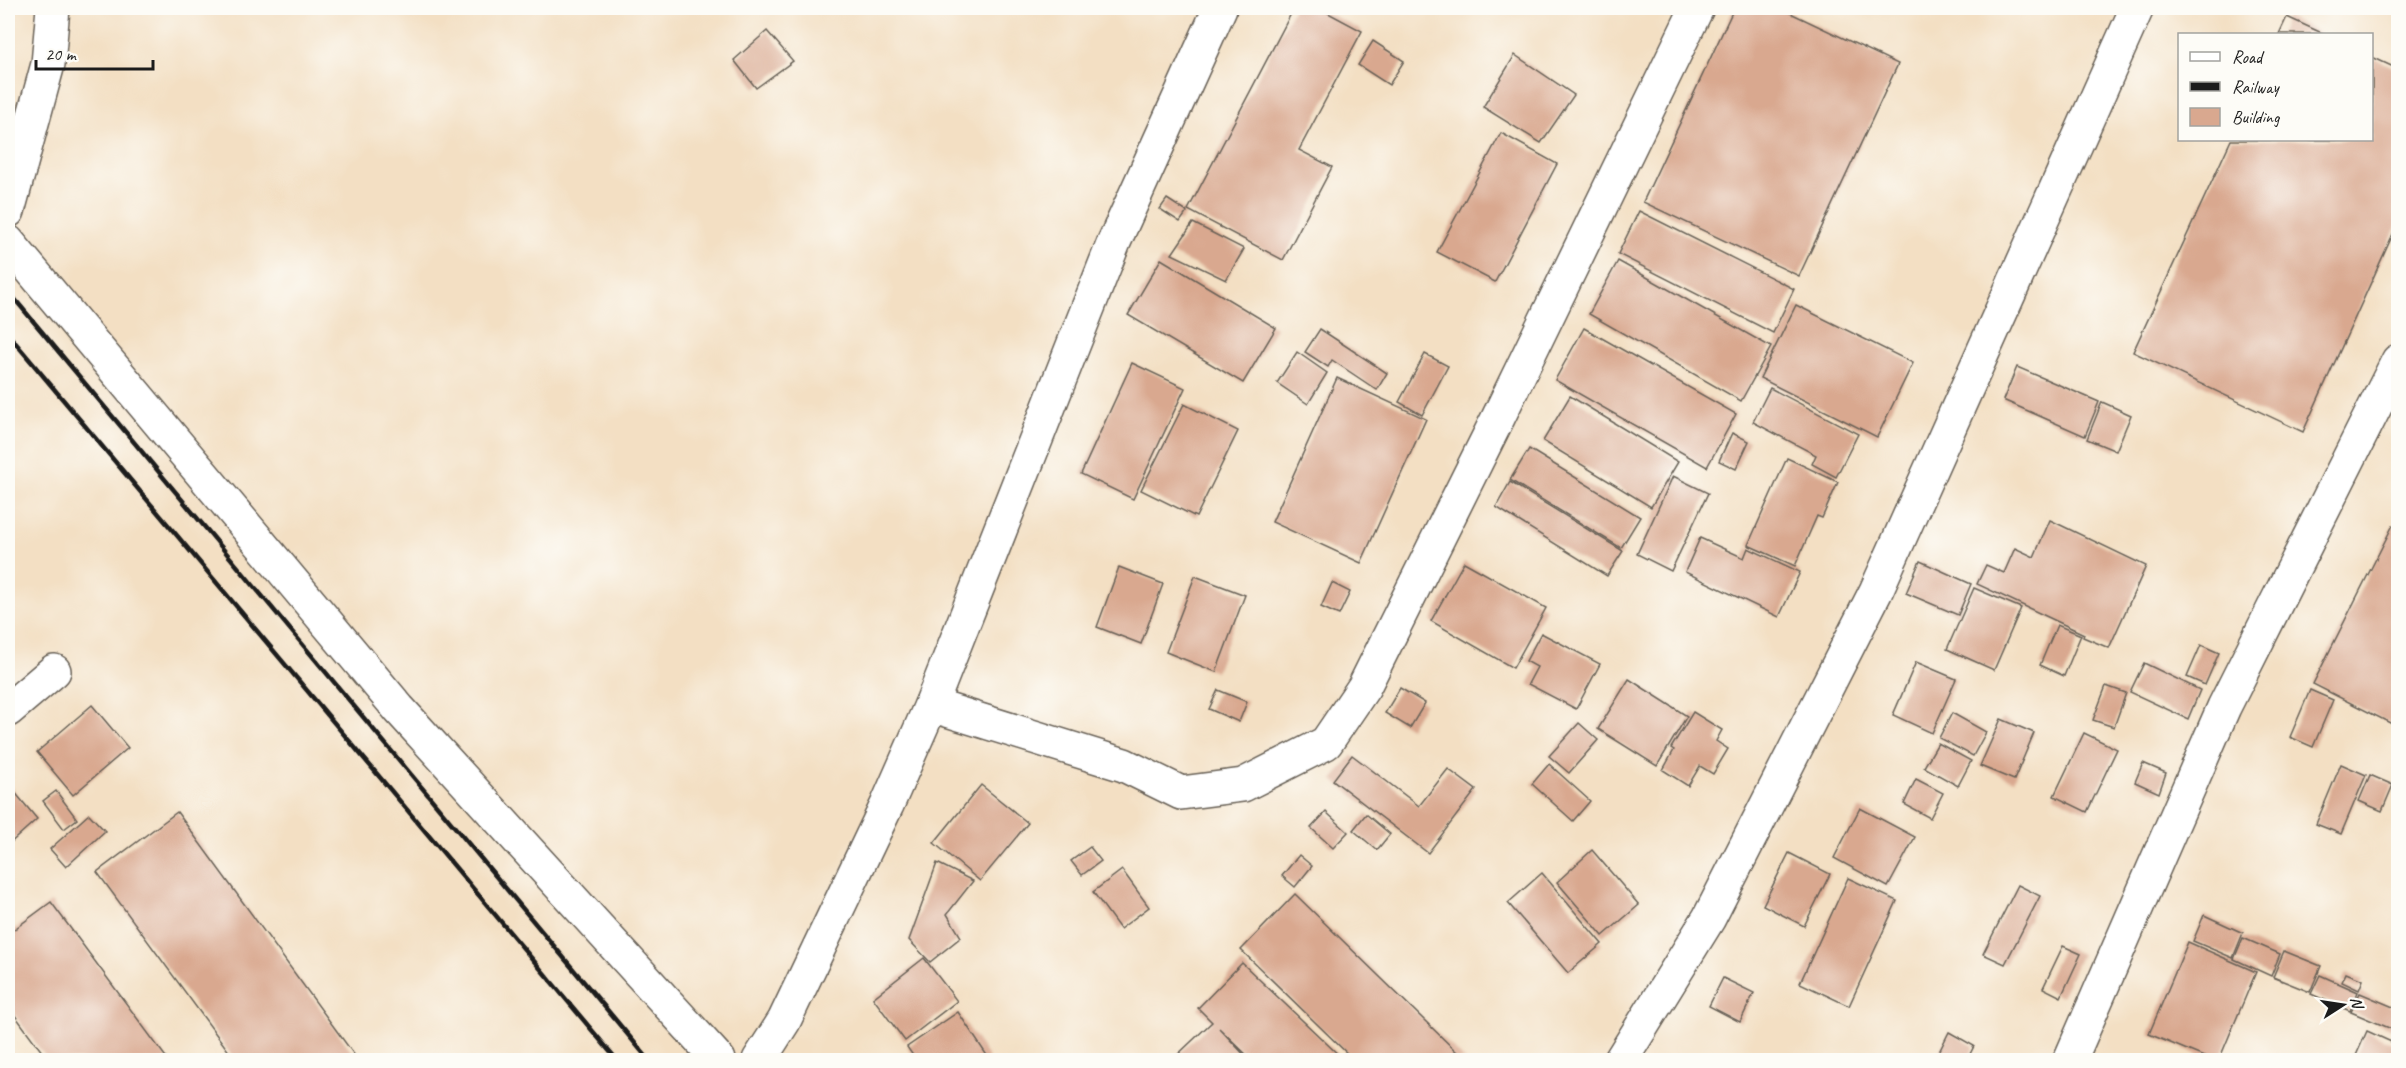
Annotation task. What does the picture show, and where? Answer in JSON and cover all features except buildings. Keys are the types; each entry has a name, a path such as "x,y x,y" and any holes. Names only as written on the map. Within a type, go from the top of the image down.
{"street":[{"path":"8,211 48,64 53,8"},
{"path":"759,1060 789,1010 887,805 931,705 1114,242 1220,8"},
{"path":"931,705 1124,765 1181,793 1243,785 1326,743 1364,687 1498,418 1697,8"},
{"path":"1621,1060 1709,918 1876,591 2137,8"},
{"path":"8,242 399,709 719,1060"},
{"path":"2070,1060 2224,707 2398,361"},
{"path":"8,710 54,671"}],"railway":[{"path":"8,291 649,1060"},
{"path":"8,334 617,1060"}]}
